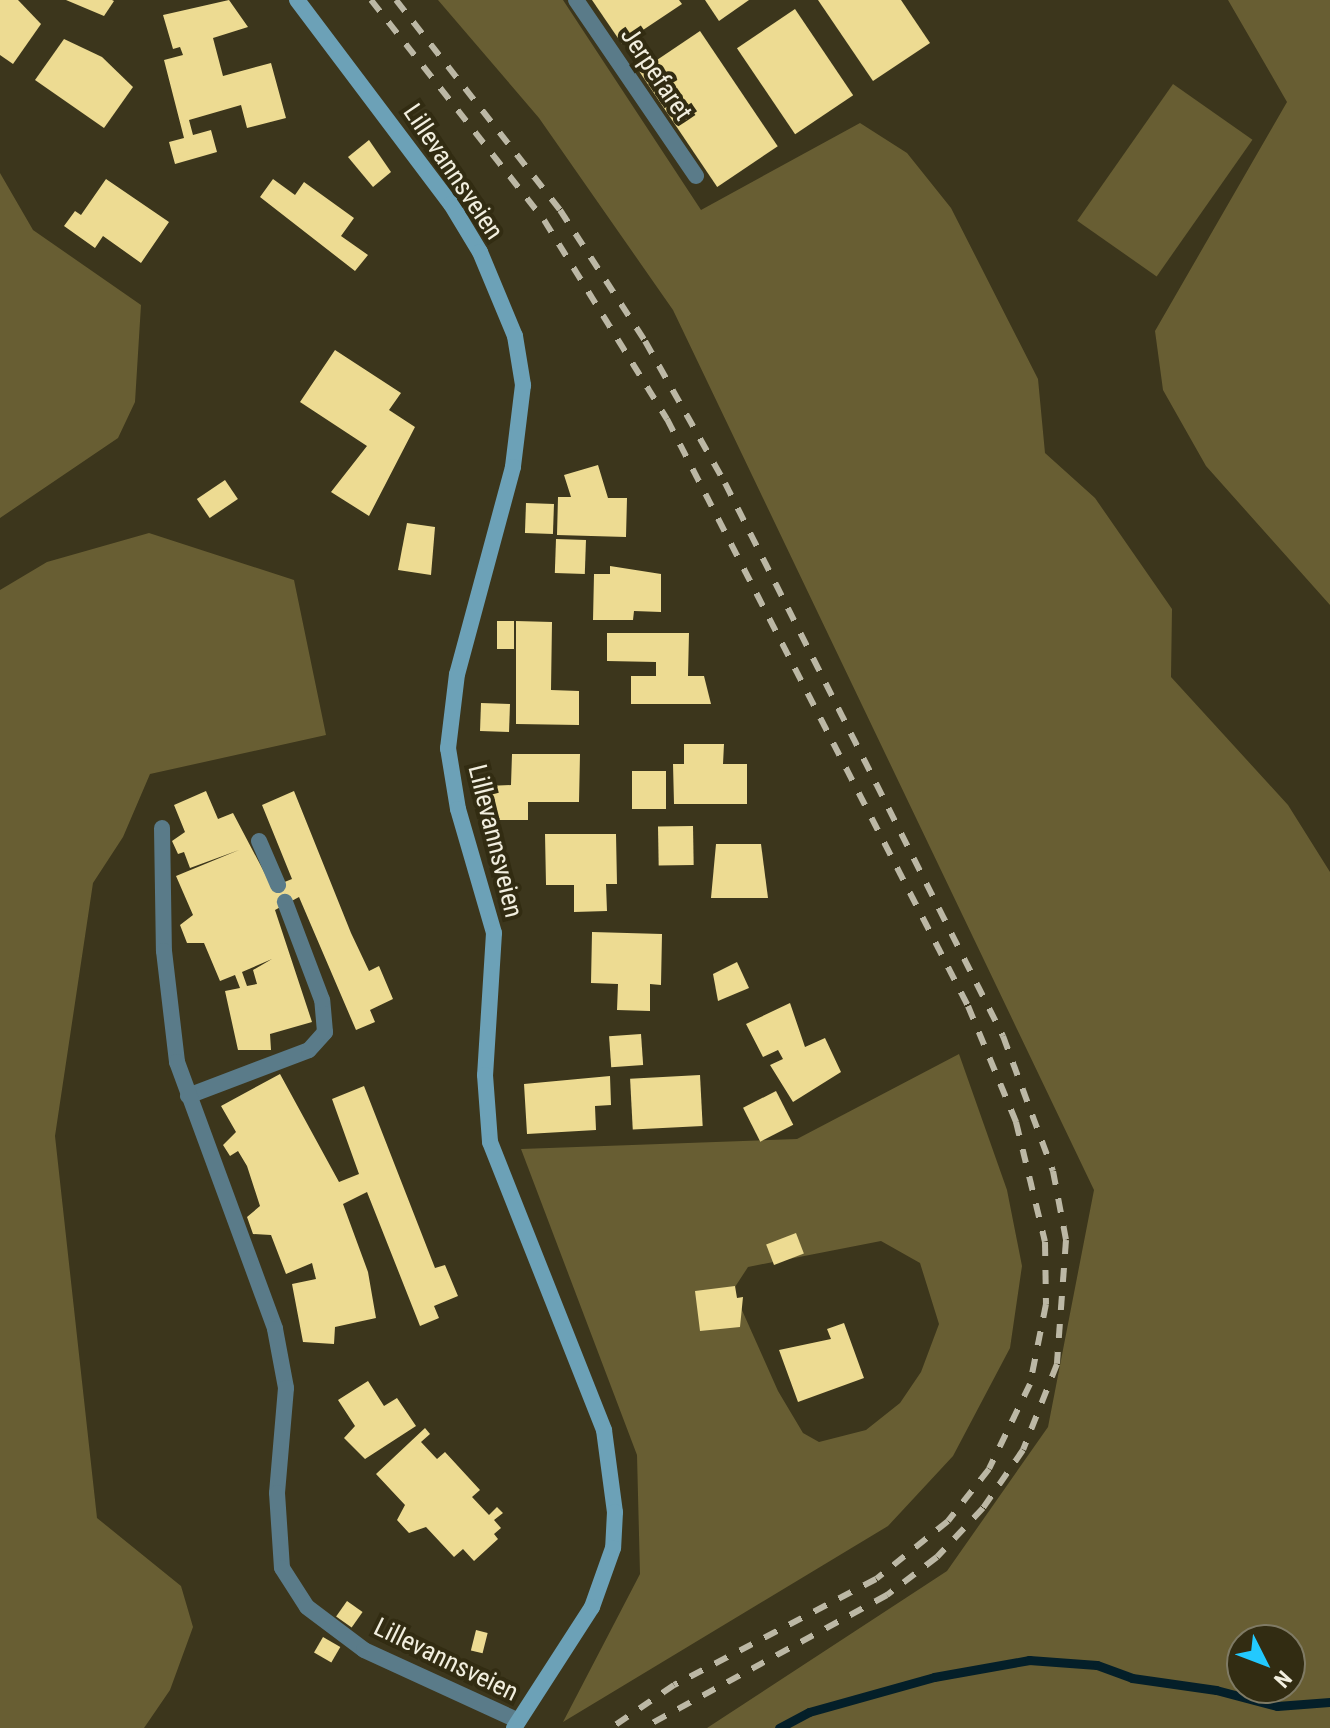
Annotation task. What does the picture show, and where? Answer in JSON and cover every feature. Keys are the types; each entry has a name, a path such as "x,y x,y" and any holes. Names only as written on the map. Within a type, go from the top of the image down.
{"street":[{"name":"Lillevannsveien","path":"162,828 159,864 170,1016 188,1096 278,1344 286,1388 277,1493 282,1568 307,1607 364,1650 517,1724 592,1607 610,1561 615,1512 604,1430 490,1142 485,1075 494,933 449,761 457,674 513,467 523,385 515,336 480,252 451,204 297,0"},
{"name":"Jerpefaret","path":"576,0 696,176"},
{"path":"259,841 278,885"},
{"path":"188,1096 309,1050 325,1032 322,1000 285,902"}],"shaded area":[{"path":"438,0 563,0 701,210 860,123 907,153 951,208 1038,379 1045,453 1095,498 1172,609 1171,677 1288,805 1330,872 1330,1728 707,1728 947,1571 1048,1427 1094,1190 673,310 539,118"},
{"path":"1228,0 1330,0 1330,605 1206,466 1163,390 1155,331 1287,102"},
{"path":"1173,84 1252,140 1157,276 1077,221"},
{"path":"0,173 33,230 141,305 135,402 118,438 0,518"},
{"path":"149,533 294,580 326,735 150,774 123,837 93,883 55,1136 97,1518 181,1586 193,1627 170,1690 144,1728 0,1728 0,590 47,562"},
{"path":"959,1054 1007,1190 1022,1266 1010,1348 953,1456 888,1526 563,1722 640,1574 637,1455 521,1149 797,1139","holes":["881,1241 920,1263 939,1324 921,1372 900,1403 866,1430 819,1442 803,1433 778,1391 733,1290 748,1267"]}],"building":[{"path":"0,0 18,0 41,24 13,64 0,55"},
{"path":"66,0 112,0 114,1 104,16"},
{"path":"229,0 248,27 213,38 223,76 271,63 286,118 247,128 241,105 189,120 193,135 211,130 217,152 175,164 169,142 184,138 164,60 183,55 180,47 173,49 163,15"},
{"path":"592,0 679,0 682,4 622,44"},
{"path":"705,0 749,0 719,21"},
{"path":"818,0 901,0 930,43 873,81"},
{"path":"795,9 853,95 795,134 737,48"},
{"path":"700,31 778,146 717,187 639,72"},
{"path":"64,39 102,57 133,87 104,128 35,80"},
{"path":"369,140 391,172 373,187 348,157"},
{"path":"106,179 169,222 141,263 103,236 95,248 64,226 75,211 81,215"},
{"path":"273,179 295,195 304,182 354,218 341,236 368,255 355,271 260,197"},
{"path":"335,350 401,393 389,410 415,427 369,516 331,492 367,446 300,402"},
{"path":"598,465 608,498 627,498 626,537 557,535 558,497 571,497 564,475"},
{"path":"225,480 238,499 210,518 197,499"},
{"path":"526,503 554,504 553,534 525,533"},
{"path":"407,523 435,527 431,575 398,570"},
{"path":"556,539 586,540 585,574 555,573"},
{"path":"610,566 661,574 661,612 634,611 633,620 593,620 594,574 610,574"},
{"path":"497,621 514,621 514,649 497,649"},
{"path":"516,621 552,622 551,690 579,691 579,725 516,724"},
{"path":"607,633 689,633 688,676 704,676 711,704 631,704 631,676 656,676 656,662 607,661"},
{"path":"481,703 510,704 509,732 480,731"},
{"path":"684,744 724,744 723,764 747,764 747,804 674,804 673,764 684,764"},
{"path":"512,754 580,754 579,802 528,802 528,820 487,820 487,786 511,785"},
{"path":"632,771 666,771 666,809 632,809"},
{"path":"206,791 218,819 233,813 272,887 292,879 262,805 294,791 369,971 379,966 393,999 370,1010 375,1022 356,1030 299,897 275,910 312,1022 270,1034 271,1050 238,1050 225,991 240,988 235,975 220,981 204,943 187,943 180,925 193,915 176,876 239,850 190,868 184,852 178,854 172,841 185,832 174,805","holes":["272,959 253,970 257,984 247,986 242,972"]},
{"path":"693,826 694,865 659,866 658,827"},
{"path":"545,834 616,834 617,884 606,884 607,911 574,912 574,885 546,885"},
{"path":"716,844 761,844 768,898 711,898"},
{"path":"592,932 662,934 661,985 650,984 650,1011 617,1010 618,984 591,983"},
{"path":"737,962 749,988 718,1001 713,974"},
{"path":"790,1003 805,1047 825,1038 841,1072 793,1102 770,1065 783,1059 778,1050 763,1057 746,1024"},
{"path":"641,1034 643,1065 611,1067 609,1036"},
{"path":"280,1074 339,1182 359,1174 332,1099 364,1086 435,1268 445,1265 458,1296 434,1306 439,1318 420,1326 367,1192 343,1204 368,1272 376,1318 335,1327 334,1344 303,1342 292,1284 316,1279 312,1263 286,1274 271,1235 253,1234 247,1217 260,1206 247,1166 238,1151 230,1156 223,1145 236,1132 221,1106"},
{"path":"700,1075 703,1126 633,1130 630,1079"},
{"path":"610,1076 611,1105 595,1106 596,1130 527,1134 524,1084"},
{"path":"776,1091 793,1125 760,1142 743,1108"},
{"path":"796,1233 804,1254 774,1265 766,1244"},
{"path":"735,1286 737,1298 743,1297 740,1327 700,1331 695,1291"},
{"path":"844,1323 864,1378 798,1402 779,1350 831,1339 827,1329"},
{"path":"368,1381 384,1406 397,1398 416,1426 365,1459 344,1438 355,1426 338,1400"},
{"path":"425,1428 430,1434 421,1442 437,1459 445,1452 480,1490 472,1497 489,1515 497,1507 503,1513 494,1520 501,1528 494,1534 498,1539 474,1561 463,1549 454,1557 426,1527 409,1533 397,1520 405,1505 376,1474"},
{"path":"347,1601 363,1612 352,1627 336,1617"},
{"path":"476,1630 488,1633 483,1653 471,1650"},
{"path":"323,1637 340,1647 331,1663 314,1653"}],"waterway":[{"path":"779,1728 809,1712 934,1677 1029,1660 1097,1665 1132,1678 1216,1690 1277,1706 1330,1702"}],"railway":[{"path":"371,0 544,220 667,419 968,1006 1016,1122 1045,1242 1046,1304 1030,1384 989,1469 948,1521 876,1579 674,1685 611,1728"},
{"path":"396,0 560,210 645,341 725,483 1003,1036 1053,1171 1066,1240 1057,1364 1023,1450 983,1508 937,1557 887,1595 643,1728"}]}
